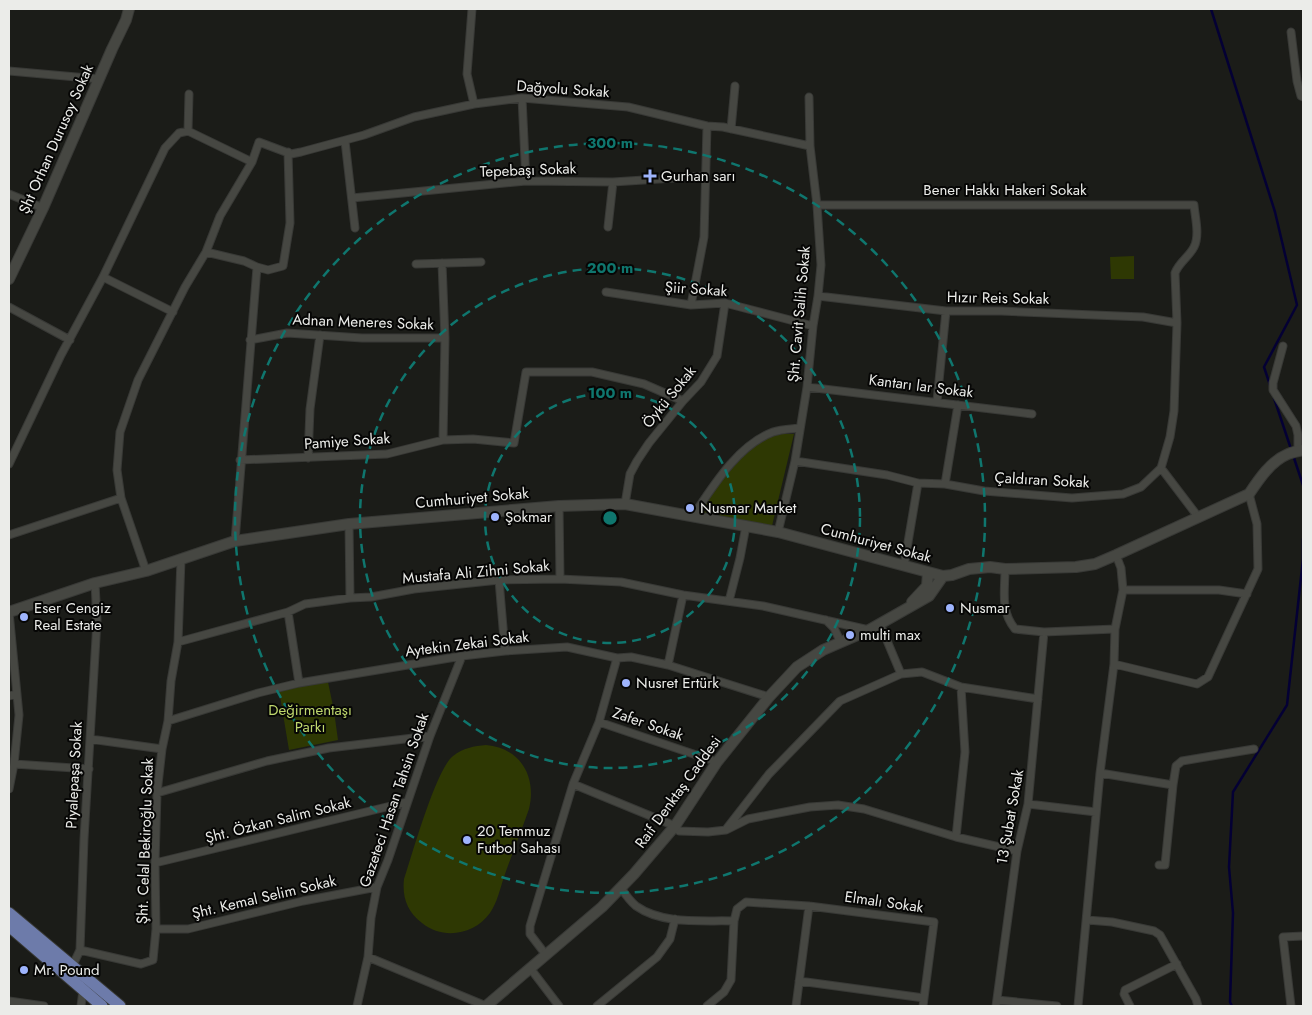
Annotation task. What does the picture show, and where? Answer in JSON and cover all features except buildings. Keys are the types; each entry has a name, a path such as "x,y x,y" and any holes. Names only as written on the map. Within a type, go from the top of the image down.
{"main road":[{"path":"9,913 72,967 102,1003"},
{"path":"9,926 83,990 102,1003 120,1006"}],"street":[{"name":"Şht Orhan Durusoy Sokak","path":"9,279 43,208 126,20 129,9"},
{"path":"126,20 136,9"},
{"path":"472,9 467,74 474,104"},
{"path":"1291,32 1297,82 1303,97"},
{"path":"9,71 99,79"},
{"path":"731,129 735,86"},
{"path":"188,131 189,94"},
{"name":"Şht. Cavit Salih Sokak","path":"778,532 795,461 807,387 821,265 817,204 810,146 809,97"},
{"path":"522,98 526,181"},
{"name":"Dağyolu Sokak","path":"252,162 259,142 292,154 345,141 414,117 474,104 522,98 628,107 707,126 731,129 810,146"},
{"path":"691,304 704,237 704,176 707,126"},
{"path":"9,464 103,277 165,148 179,132 188,131 252,162 220,216 206,252 185,287 138,380 120,432 117,470 120,498 146,571"},
{"path":"345,141 355,228"},
{"path":"206,252 244,261 268,270 283,266 290,223 288,152"},
{"name":"Tepebaşı Sokak","path":"352,198 526,181 613,182 704,176"},
{"path":"608,227 613,182"},
{"path":"9,194 43,208"},
{"name":"Bener Hakkı Hakeri Sokak","path":"817,204 1194,205 1196,239 1194,247 1178,266 1175,274 1177,323"},
{"path":"416,264 481,262"},
{"path":"442,263 445,338 443,440"},
{"path":"235,541 257,267"},
{"path":"103,277 173,312"},
{"name":"Şiir Sokak","path":"606,292 691,304 725,303 813,326"},
{"name":"Hızır Reis Sokak","path":"818,296 946,311 1001,310 1143,317 1177,323"},
{"name":"Öykü Sokak","path":"625,504 630,474 637,461 649,443 700,382 717,356 725,303"},
{"path":"9,307 70,340"},
{"path":"937,401 946,311"},
{"path":"1177,323 1174,411 1170,437 1161,468 1199,518"},
{"name":"Adnan Meneres Sokak","path":"250,340 287,333 362,338 445,338"},
{"path":"308,458 310,409 320,335"},
{"path":"943,576 969,569 990,567 1005,569 1076,567 1095,564 1249,494 1260,477 1276,461 1287,454 1301,450 1296,426 1273,390 1273,383 1283,346"},
{"name":"Pamiye Sokak","path":"240,460 387,454 443,440 514,443 526,372 592,372 644,384 683,401"},
{"name":"Kantarı lar Sokak","path":"807,387 937,401 1032,414"},
{"path":"945,484 958,405"},
{"path":"693,516 721,475 750,446 774,431 800,428"},
{"name":"Çaldıran Sokak","path":"795,461 887,475 918,483 945,484 984,491 1072,498 1123,494 1141,487 1161,468"},
{"path":"904,566 918,483"},
{"path":"1114,664 1197,684 1208,677 1258,569 1257,524 1249,494"},
{"path":"9,535 120,498"},
{"name":"Cumhuriyet Sokak","path":"9,612 95,583 146,571 235,541 349,524 559,506 625,504 693,516 778,532 943,576"},
{"path":"559,506 560,579"},
{"path":"349,524 350,598"},
{"path":"729,601 746,526"},
{"path":"1078,1006 1100,773 1114,664 1115,630 1123,590 1121,568 1116,555"},
{"name":"Şht. Celal Bekiroğlu Sokak","path":"80,950 141,964 153,960 156,929 157,792 162,749 168,720 171,681 178,642 181,559"},
{"path":"1005,569 1004,611 1014,629 1044,632 1115,630"},
{"name":"Raif Denktaş Caddesi","path":"903,611 927,586 928,573"},
{"name":"Raif Denktaş Caddesi","path":"486,1006 602,908 621,888 675,826 718,762 769,697 797,667 823,650 869,630 929,596 943,576"},
{"name":"Mustafa Ali Zihni Sokak","path":"178,642 288,612 306,604 371,597 414,588 499,580 560,579 621,582 683,595 763,606 869,630"},
{"path":"499,580 505,651"},
{"name":"Piyalepaşa Sokak","path":"72,967 80,950 97,621 95,583"},
{"path":"1123,590 1219,590 1247,594"},
{"path":"668,665 683,595"},
{"path":"9,612 19,715 14,764 9,789"},
{"path":"288,612 299,683"},
{"path":"826,620 834,628 841,643"},
{"path":"880,624 902,674"},
{"name":"13 Şubat Sokak","path":"997,1003 1017,851 1028,804 1044,632"},
{"name":"Aytekin Zekai Sokak","path":"168,720 258,693 299,683 462,656 567,646 617,658 631,657 668,665 769,697"},
{"name":"Gazeteci Hasan Tahsin Sokak","path":"357,1006 368,958 371,918 377,887 430,736 462,656"},
{"path":"546,955 530,934 530,926 573,784 599,722 617,658"},
{"path":"726,830 769,774 840,701 902,674 922,672 961,687 1038,699"},
{"path":"956,837 965,752 961,687"},
{"path":"9,696 18,694"},
{"name":"Zafer Sokak","path":"599,722 718,762"},
{"path":"157,792 267,761 329,748 430,736"},
{"path":"90,739 162,749"},
{"path":"1159,865 1165,865 1176,766 1182,761 1254,749"},
{"path":"14,764 89,769"},
{"path":"1100,773 1173,785"},
{"path":"573,784 675,826 679,831 726,830 748,819 810,807 838,805 864,809 956,837 1017,851"},
{"name":"Şht. Özkan Salim Sokak","path":"155,863 407,802"},
{"path":"1028,804 1096,812"},
{"name":"Şht. Kemal Selim Sokak","path":"156,929 188,929 304,901 377,887"},
{"path":"621,888 635,905 651,914 675,920 734,921 731,980 724,992 707,1006"},
{"name":"Elmalı Sokak","path":"734,921 737,909 746,902 809,906 934,922 923,1006"},
{"path":"796,1006 809,906"},
{"path":"597,1006 657,957 670,939 675,920"},
{"path":"1087,920 1112,922 1154,931 1160,935 1198,1006"},
{"path":"1291,1006 1283,937 1303,936"},
{"path":"368,958 486,1006"},
{"path":"1130,1006 1124,994 1125,990 1177,964"},
{"path":"530,968 559,1006"},
{"path":"799,981 924,998"},
{"path":"81,1006 83,990"},
{"path":"9,1001 44,1006"},
{"path":"997,1003 1057,1006"}],"green space":[{"path":"1134,256 1134,279 1111,279 1110,257"},
{"path":"782,434 794,434 772,526 700,512 734,464 756,445"},
{"name":"Değirmentaşı Parkı","path":"328,682 338,740 289,750 279,690"},
{"name":"20 Temmuz Futbol Sahası","path":"486,745 498,747 508,752 517,758 523,766 528,775 530,786 529,809 490,913 476,926 467,930 458,933 439,932 422,923 409,909 404,892 404,879 432,794 446,764 453,756 465,749"}],"waterway":[{"path":"1211,9 1275,212 1297,305 1264,367 1270,385"},
{"path":"1274,398 1291,449"},
{"path":"1293,455 1303,485"},
{"path":"1232,1006 1230,1002 1233,913 1229,867 1233,792 1287,705 1303,559 1303,539"}],"place":[{"name":"Gurhan sarı","path":"650,176"},
{"name":"Nusmar Market","path":"690,508"},
{"name":"Şokmar","path":"495,517"},
{"name":"Nusmar","path":"950,608"},
{"name":"Eser Cengiz Real Estate","path":"24,617"},
{"name":"multi max","path":"850,635"},
{"name":"Nusret Ertürk","path":"626,683"},
{"name":"20 Temmuz Futbol Sahası","path":"467,840"},
{"name":"Mr. Pound","path":"24,970"}]}
